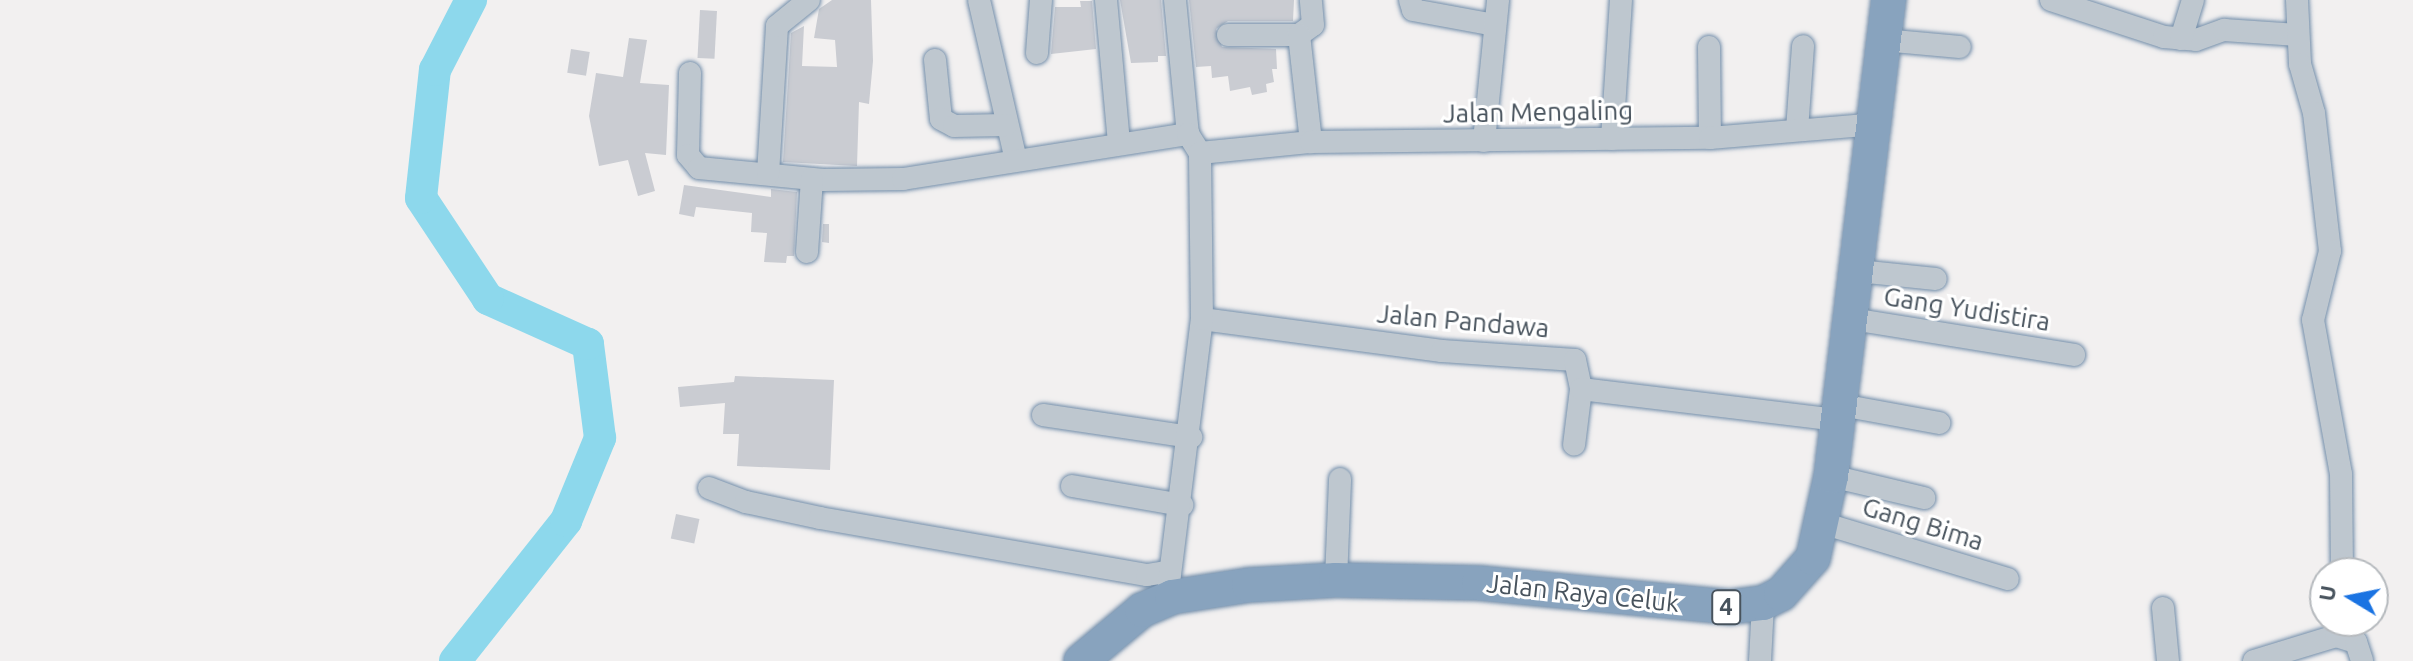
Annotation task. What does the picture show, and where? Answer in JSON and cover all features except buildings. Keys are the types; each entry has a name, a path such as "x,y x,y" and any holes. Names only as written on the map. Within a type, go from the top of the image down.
{"highway":[{"name":"Jalan Raya Celuk","path":"1081,661 1119,624 1170,584 1249,585 1336,580 1540,587 1730,607 1763,603 1799,579 1813,558 1822,523 1852,319 1866,271 1875,124 1889,0"}],"street":[{"path":"768,174 777,26 809,0"},
{"path":"979,0 1016,160"},
{"path":"1037,53 1041,0"},
{"path":"1106,0 1119,142"},
{"path":"709,488 746,502 820,518 1147,575 1170,584 1191,437 1202,319 1194,143 1175,0"},
{"path":"1228,35 1299,35 1313,25 1311,0"},
{"path":"1410,0 1413,10 1495,25"},
{"path":"1484,141 1498,0"},
{"path":"1612,139 1621,0"},
{"path":"2051,0 2188,39 2224,30 2298,35"},
{"path":"2188,39 2193,0"},
{"path":"2297,0 2298,35 2314,113 2330,251 2313,320 2341,474 2342,557"},
{"path":"1299,35 1311,142"},
{"path":"1883,40 1960,47"},
{"path":"1797,130 1803,46"},
{"path":"1709,47 1710,138"},
{"path":"935,60 941,119 954,126 1006,125"},
{"name":"Jalan Mengaling","path":"690,73 688,149 693,164 812,179 903,179 1119,142 1710,138 1875,124"},
{"path":"807,252 812,179"},
{"path":"1866,271 1936,279"},
{"name":"Jalan Pandawa","path":"1202,319 1442,351 1572,359 1581,389"},
{"name":"Gang Yudistira","path":"1852,319 2074,355"},
{"path":"1574,445 1581,389 1939,423"},
{"path":"1043,415 1191,437"},
{"path":"1831,476 1924,498"},
{"path":"1336,580 1340,479"},
{"path":"1072,486 1182,505"},
{"name":"Gang Bima","path":"1822,523 2008,579"},
{"path":"1760,661 1763,603"},
{"path":"2163,608 2168,661"},
{"path":"2254,661 2314,637"},
{"path":"2349,637 2356,642 2362,661"}],"waterway":[{"path":"455,661 566,521 600,438 588,344 488,299 421,198 435,70 471,0"}]}
